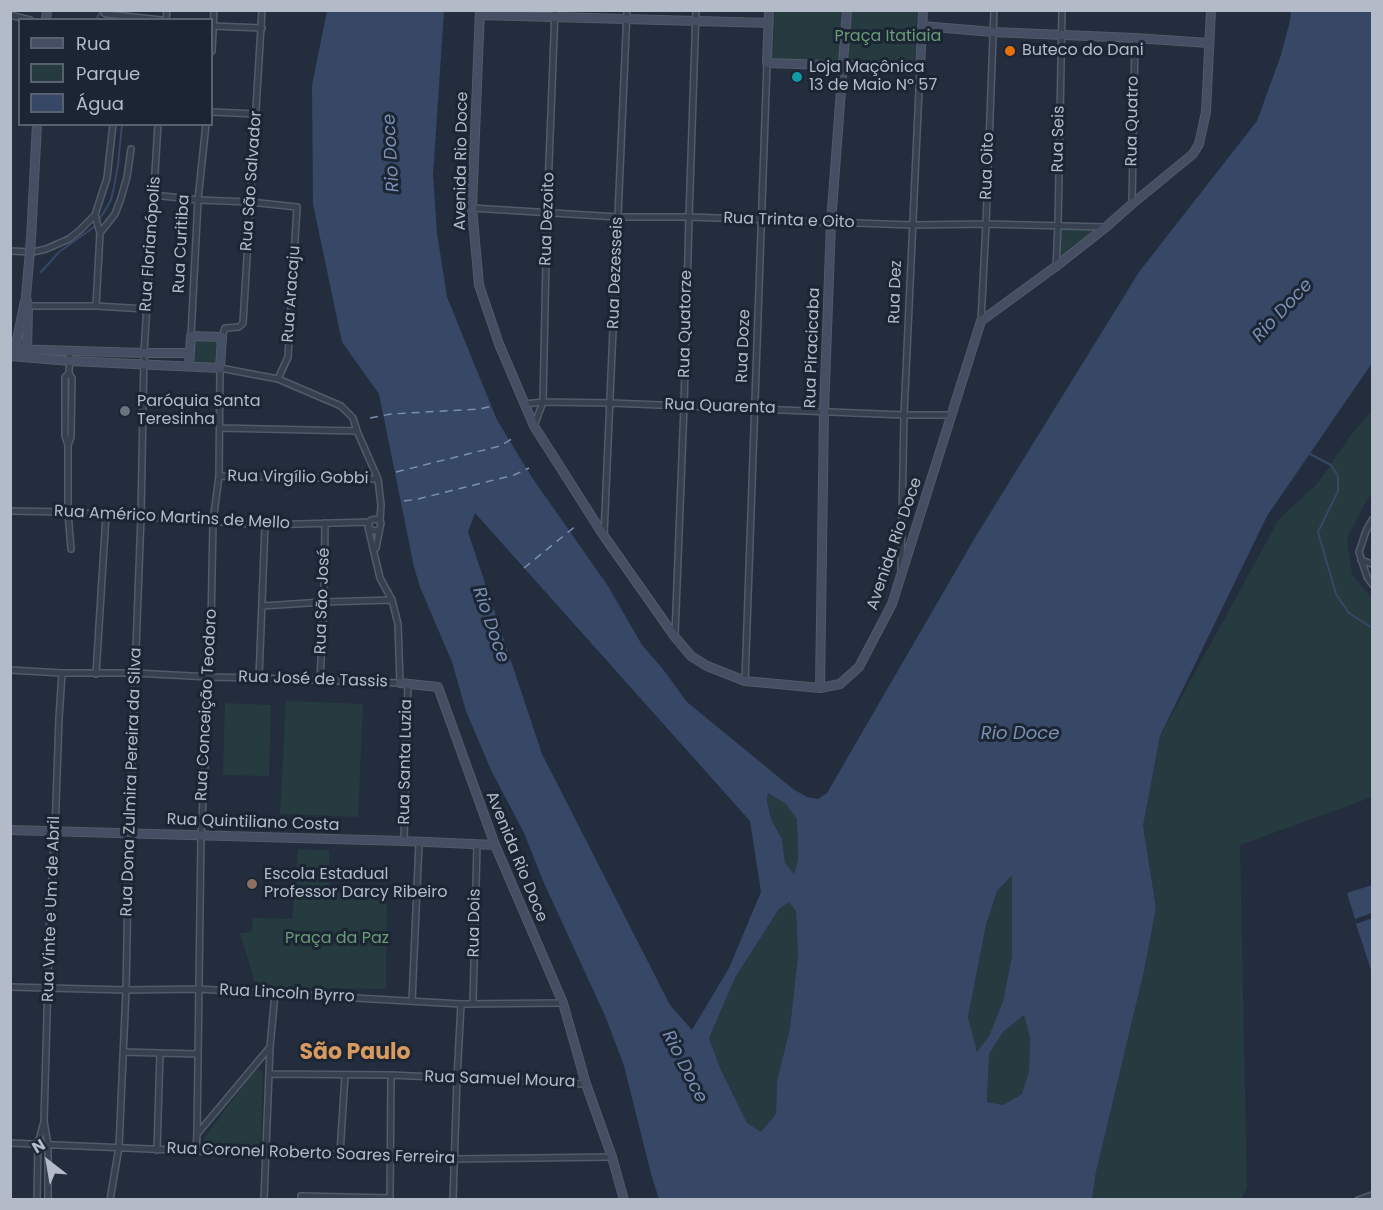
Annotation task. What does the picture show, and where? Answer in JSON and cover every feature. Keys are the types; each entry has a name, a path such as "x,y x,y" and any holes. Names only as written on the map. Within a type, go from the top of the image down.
{"street":[{"name":"Rua São Salvador","path":"222,337 225,328 239,327 243,323 262,10"},
{"name":"Rua Quatorze","path":"675,637 696,10"},
{"name":"Rua Doze","path":"745,681 770,10"},
{"name":"Rua Piracicaba","path":"820,688 824,411 831,223 847,10"},
{"name":"Rua Dez","path":"901,575 904,415 923,10"},
{"name":"Rua Oito","path":"981,321 993,10"},
{"name":"Rua Seis","path":"1056,267 1062,10"},
{"path":"981,321 1056,267 1193,154 1199,144 1206,112 1210,10"},
{"path":"105,12 149,18"},
{"path":"480,13 627,15 695,21 769,22"},
{"name":"Avenida Rio Doce","path":"480,13 472,208 478,285 499,344 534,426 604,536 675,637 691,656 707,666 745,681 820,688 840,684 859,667 892,604 981,321"},
{"name":"Rua Dezoito","path":"534,426 543,402 555,14"},
{"name":"Rua Dezesseis","path":"604,536 627,15"},
{"path":"213,26 262,28"},
{"path":"922,26 1209,43"},
{"name":"Rua Quatro","path":"1132,204 1135,38"},
{"path":"767,63 920,68"},
{"path":"213,112 256,114"},
{"path":"27,353 26,297 37,126"},
{"path":"10,250 33,252 46,249 80,231 95,215 107,178 113,126"},
{"name":"Rua Florianópolis","path":"144,364 158,126"},
{"name":"Rua Curitiba","path":"189,366 198,200 206,126"},
{"path":"100,232 115,214 122,198 130,149"},
{"path":"154,195 250,202"},
{"name":"Rua Aracaju","path":"250,202 297,207 288,357 278,379"},
{"name":"Rua Trinta e Oito","path":"472,208 618,217 688,217 912,225 1106,226"},
{"path":"95,215 100,232 96,306"},
{"path":"26,306 147,309"},
{"path":"26,306 12,351 70,361 220,368 278,379 340,406 352,418 378,479 381,526 378,530 375,553"},
{"path":"191,336 222,337 220,368"},
{"path":"27,353 70,351 189,353"},
{"path":"70,351 69,373 65,377 65,436 68,445 68,512 71,549"},
{"name":"Rua Dona Zulmira Pereira da Silva","path":"110,1200 119,1148 126,990 144,364"},
{"name":"Rua Conceição Teodoro","path":"196,1151 201,835 210,677 213,522 219,476 220,368"},
{"name":"Rua Quarenta","path":"525,404 611,403 951,415"},
{"path":"220,428 357,431"},
{"name":"Rua Virgílio Gobbi","path":"219,476 378,479"},
{"name":"Rua Américo Martins de Mello","path":"10,511 141,516 265,525 369,524"},
{"path":"96,674 106,515"},
{"path":"369,524 373,519 380,521"},
{"path":"1372,520 1359,552 1367,577 1372,584"},
{"name":"Rua São José","path":"320,680 325,523"},
{"path":"369,524 371,530 378,530"},
{"path":"369,524 380,578 392,600 398,624 404,683"},
{"path":"259,678 265,525"},
{"path":"1361,560 1372,564"},
{"path":"262,606 392,600"},
{"name":"Rua José de Tassis","path":"10,670 404,683"},
{"name":"Rua Vinte e Um de Abril","path":"48,1200 48,1145 44,1121 50,909 63,673"},
{"name":"Avenida Rio Doce","path":"404,683 438,687 495,845 563,1003 586,1084 612,1157 624,1200"},
{"name":"Rua Santa Luzia","path":"404,683 404,841"},
{"name":"Rua Quintiliano Costa","path":"10,830 495,845"},
{"path":"412,1001 419,843"},
{"name":"Rua Dois","path":"473,1003 477,844"},
{"name":"Rua Lincoln Byrro","path":"10,987 198,989 461,1004 563,1003"},
{"path":"264,1200 270,1047 275,994"},
{"path":"453,1200 461,1004"},
{"path":"197,1134 270,1047"},
{"path":"123,1052 197,1054"},
{"path":"157,1150 160,1053"},
{"name":"Rua Samuel Moura","path":"270,1074 392,1075 586,1084"},
{"path":"339,1154 345,1075"},
{"path":"301,1196 390,1199 392,1075"},
{"name":"Rua Vinte e Um de Abril","path":"37,1200 38,1144 44,1121"},
{"name":"Rua Coronel Roberto Soares Ferreira","path":"10,1143 454,1159 612,1157"},
{"path":"1358,1200 1372,1195"}],"green space":[{"name":"Praça Itatiaia","path":"775,11 842,11 840,63 773,60"},
{"name":"Praça Itatiaia","path":"850,11 917,11 914,65 848,62"},
{"path":"1058,225 1106,227 1056,267"},
{"path":"193,339 218,340 217,366 192,364"},
{"path":"1372,410 1372,493 1347,538 1352,574 1372,599 1372,797 1240,845 1247,1188 1241,1199 1092,1200 1096,1172 1144,971 1156,908 1143,826 1160,736 1279,519 1318,483 1351,435"},
{"path":"286,701 363,704 358,817 280,814"},
{"path":"225,703 271,705 269,776 223,775"},
{"path":"768,793 786,804 797,819 798,860 794,874 785,863 782,839 771,819 767,801"},
{"name":"Praça da Paz","path":"298,849 329,850 329,886 387,888 386,989 256,986 240,933 252,932 253,918 292,919"},
{"path":"1012,874 1012,956 1003,1001 989,1036 977,1052 968,1017 986,925 997,891"},
{"path":"789,902 796,911 798,956 790,1028 777,1081 776,1114 761,1132 747,1123 720,1068 709,1038 736,976 779,909"},
{"path":"1024,1015 1030,1038 1029,1071 1022,1094 1003,1105 987,1102 989,1054 1003,1032"},
{"path":"260,1069 263,1074 261,1143 258,1146 206,1145 203,1141 205,1137 254,1071"}],"water":[{"name":"Rio Doce","path":"327,11 444,11 433,175 437,233 447,297 497,420 531,476 608,586 642,645 687,702 793,789 807,797 818,799 827,793 976,536 1139,272 1257,121 1281,55 1291,11 1372,11 1372,363 1267,516 1160,736 1143,826 1156,908 1144,971 1096,1172 1092,1199 659,1199 624,1066 606,1018 544,883 524,833 491,770 466,711 452,662 420,587 379,394 342,342 313,204 312,85","holes":["475,513 750,821 761,892 729,968 692,1030 670,1005 542,754 468,532","768,793 786,804 797,819 798,860 794,874 785,863 782,839 771,819 767,801","1012,875 1012,956 1003,1001 989,1036 977,1052 968,1017 986,925 997,891","789,902 796,911 798,956 790,1028 777,1081 776,1114 761,1132 747,1123 720,1068 709,1038 736,976 779,909","1024,1015 1030,1038 1029,1071 1022,1094 1003,1105 987,1102 989,1054 1003,1032"]},
{"path":"1372,885 1372,913 1355,919 1347,893"},
{"path":"1372,918 1372,973 1356,924"}],"waterway":[{"path":"97,18 101,10"},
{"path":"41,272 59,252 94,227 111,200 118,165 122,126"},
{"path":"1310,454 1331,465 1338,476 1338,491 1318,532 1336,594 1349,613 1372,628"}],"ferry route":[{"path":"370,418 391,414 479,409 493,406"},
{"path":"396,472 500,446 515,437"},
{"path":"404,501 514,475 529,468"},
{"path":"524,568 577,525"}],"place":[{"name":"Buteco do Dani","path":"1010,51"},
{"name":"Loja Maçônica 13 de Maio Nº 57","path":"797,77"},
{"name":"Paróquia Santa Teresinha","path":"125,411"},
{"name":"Escola Estadual Professor Darcy Ribeiro","path":"252,884"}],"district":[{"name":"São Paulo","path":"355,1053"}]}
